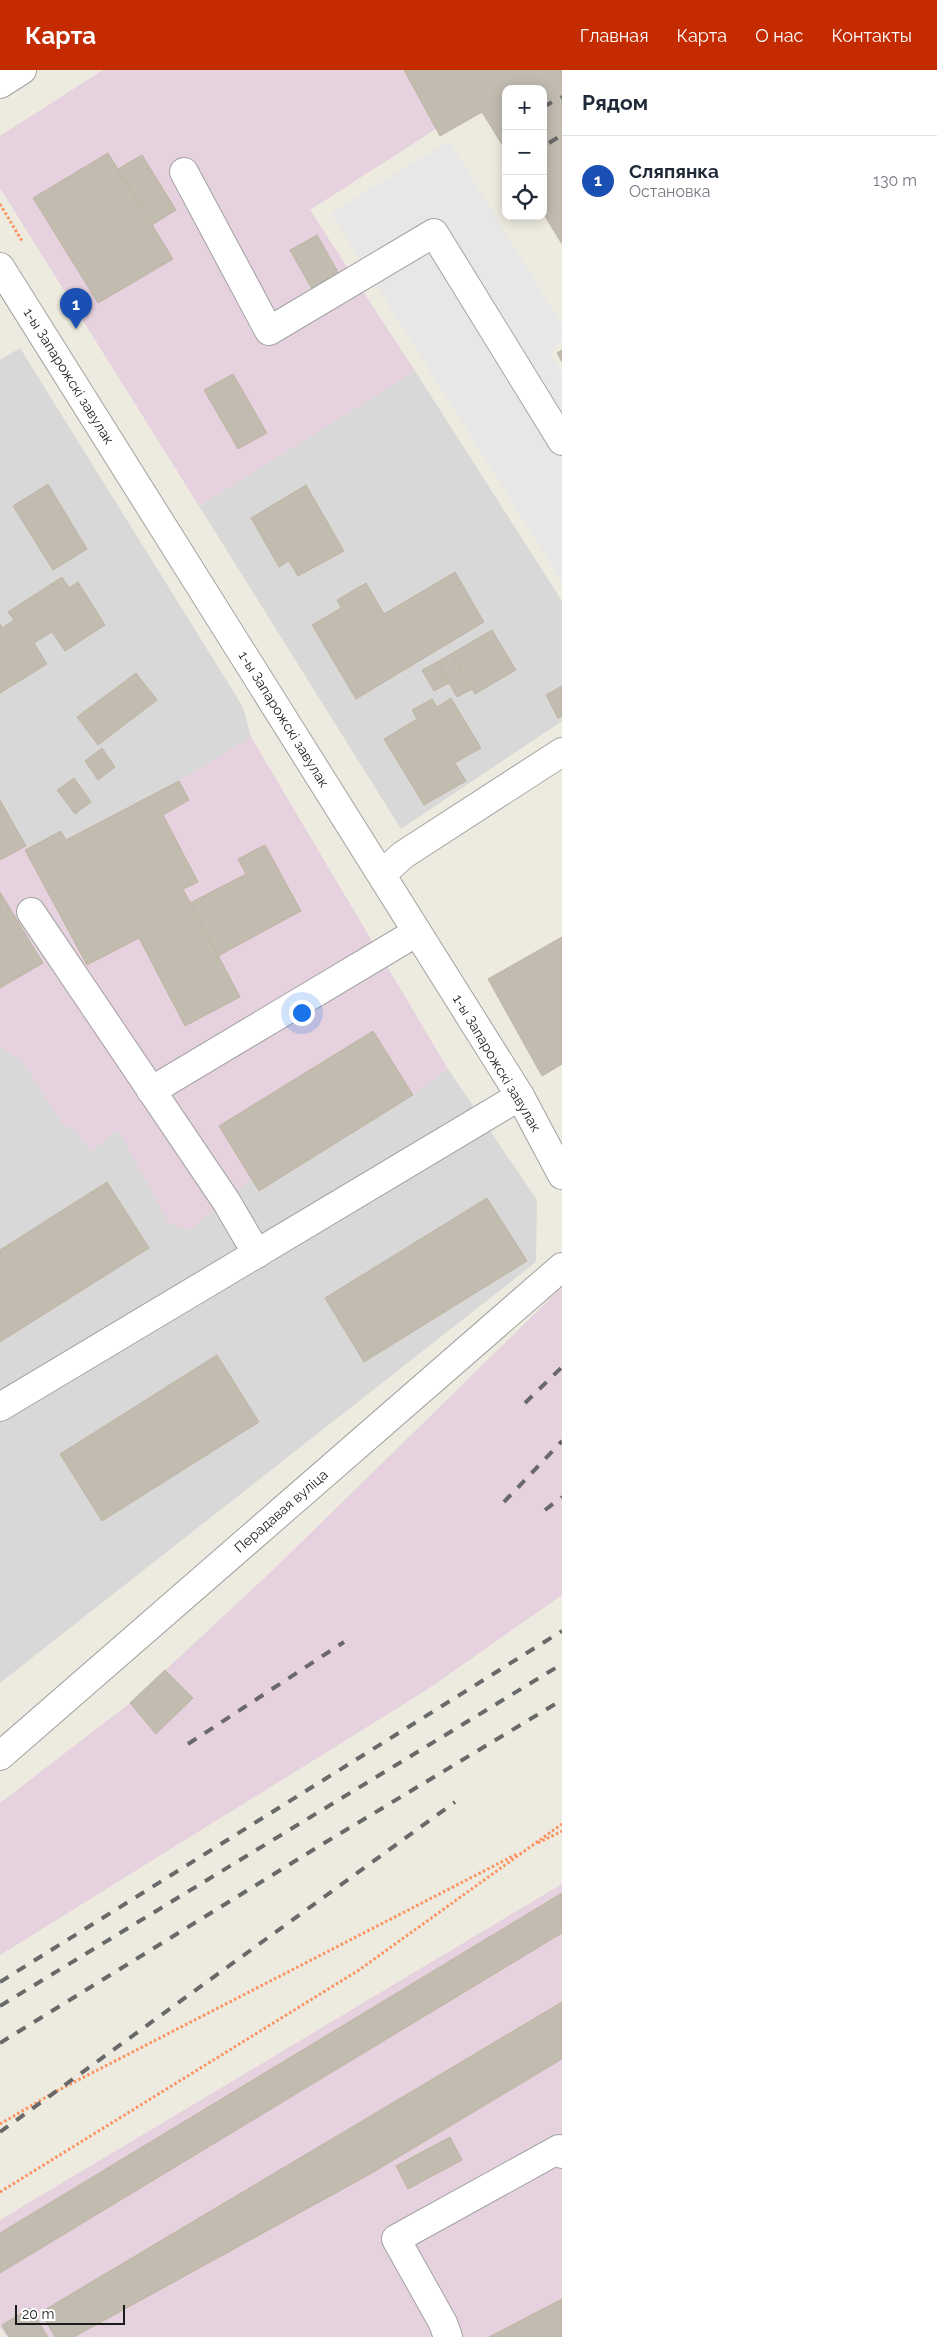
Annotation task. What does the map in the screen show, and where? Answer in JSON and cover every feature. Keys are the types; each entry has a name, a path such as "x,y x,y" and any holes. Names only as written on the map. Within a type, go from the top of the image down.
{"street":[{"path":"0,84 22,70"},
{"path":"184,172 269,331 434,233 562,442"},
{"name":"1-ы Запарожскі завулак","path":"0,267 520,1096 562,1175"},
{"path":"382,874 403,855 562,752"},
{"path":"31,912 226,1201 257,1254"},
{"path":"151,1091 417,932"},
{"path":"2,1402 257,1254 520,1096"},
{"name":"Перадавая вуліца","path":"0,1756 562,1267"},
{"path":"448,2337 443,2323 396,2239 559,2149 562,2154"}],"path":[{"path":"0,2192 359,1970 562,1824"},
{"path":"0,2124 53,2093 562,1830"}],"shaded area":[{"path":"103,70 562,70 562,244 547,220 547,85 502,85 502,144 482,112 440,136 436,129 310,210 415,371 199,506 0,188 0,136"},
{"path":"449,141 562,325 562,340 550,355 562,373 562,582 331,213"},
{"path":"20,348 243,707 251,737 179,781 66,840 60,831 25,850 26,846 0,800 0,360"},
{"path":"415,371 562,601 562,721 401,829 199,506"},
{"path":"251,737 448,1069 413,1095 259,1191 252,1180 189,1230 169,1223 118,1130 91,1151 72,1126 65,1128 24,1063 0,1047 0,800 26,849 61,831 66,840 179,781"},
{"path":"0,1047 24,1063 65,1128 72,1126 91,1151 118,1130 169,1223 189,1230 252,1180 260,1191 413,1095 448,1069 537,1200 536,1262 0,1683"},
{"path":"562,1287 562,1595 425,1691 0,1955 0,1803 130,1703 274,1569"},
{"path":"562,1884 562,2337 7,2337 0,2327 0,2220"}],"building":[{"path":"404,70 562,70 562,244 547,220 547,85 502,85 502,144 482,112 440,136"},
{"path":"108,153 173,259 98,303 33,198"},
{"path":"142,155 176,210 152,225 118,169"},
{"path":"317,235 339,274 312,289 290,250"},
{"path":"562,350 562,362 557,353"},
{"path":"233,374 267,433 238,449 204,390"},
{"path":"48,484 87,549 53,570 13,506"},
{"path":"306,485 344,551 298,576 289,561 279,567 251,518"},
{"path":"455,572 484,622 356,699 312,625 341,608 337,600 366,583 384,614"},
{"path":"62,577 69,588 78,582 105,625 65,651 52,632 34,643 47,664 0,693 0,624 2,628 14,620 8,612"},
{"path":"492,630 516,670 475,694 451,654"},
{"path":"451,654 472,689 457,697 437,662"},
{"path":"437,662 449,683 434,691 422,670"},
{"path":"136,673 157,700 98,745 77,717"},
{"path":"562,686 562,716 558,718 546,695"},
{"path":"451,698 481,748 455,763 466,781 424,805 384,739 417,719 412,710 432,699 437,707"},
{"path":"102,748 115,767 98,780 85,761"},
{"path":"74,778 91,802 75,814 57,790"},
{"path":"179,781 189,800 163,815 198,882 183,889 240,997 185,1026 139,938 87,965 25,850 61,831 66,840"},
{"path":"0,800 26,846 0,860"},
{"path":"265,845 301,911 218,956 190,903 246,874 238,859"},
{"path":"0,892 43,963 0,988"},
{"path":"562,937 562,1064 542,1076 488,979"},
{"path":"373,1031 413,1095 259,1191 219,1126"},
{"path":"107,1182 149,1248 0,1342 0,1250"},
{"path":"487,1198 527,1261 364,1362 325,1298"},
{"path":"217,1355 259,1422 102,1521 60,1454"},
{"path":"165,1670 193,1698 156,1734 130,1703"},
{"path":"562,1893 562,1933 0,2273 0,2233"},
{"path":"562,2002 562,2059 372,2173 74,2337 55,2337 41,2312"},
{"path":"450,2137 462,2160 408,2189 396,2166"},
{"path":"562,2299 562,2337 489,2337"},
{"path":"30,2308 48,2337 9,2337 2,2325"}],"railway":[{"path":"547,105 562,97"},
{"path":"549,143 562,135"},
{"path":"525,1403 562,1367"},
{"path":"504,1502 562,1441"},
{"path":"545,1510 562,1497"},
{"path":"0,1982 562,1631"},
{"path":"188,1744 344,1642"},
{"path":"0,2006 562,1664"},
{"path":"0,2043 326,1842 562,1700"},
{"path":"0,2132 455,1802"}],"place":[{"name":"Сляпянка","path":"76,329"}]}
